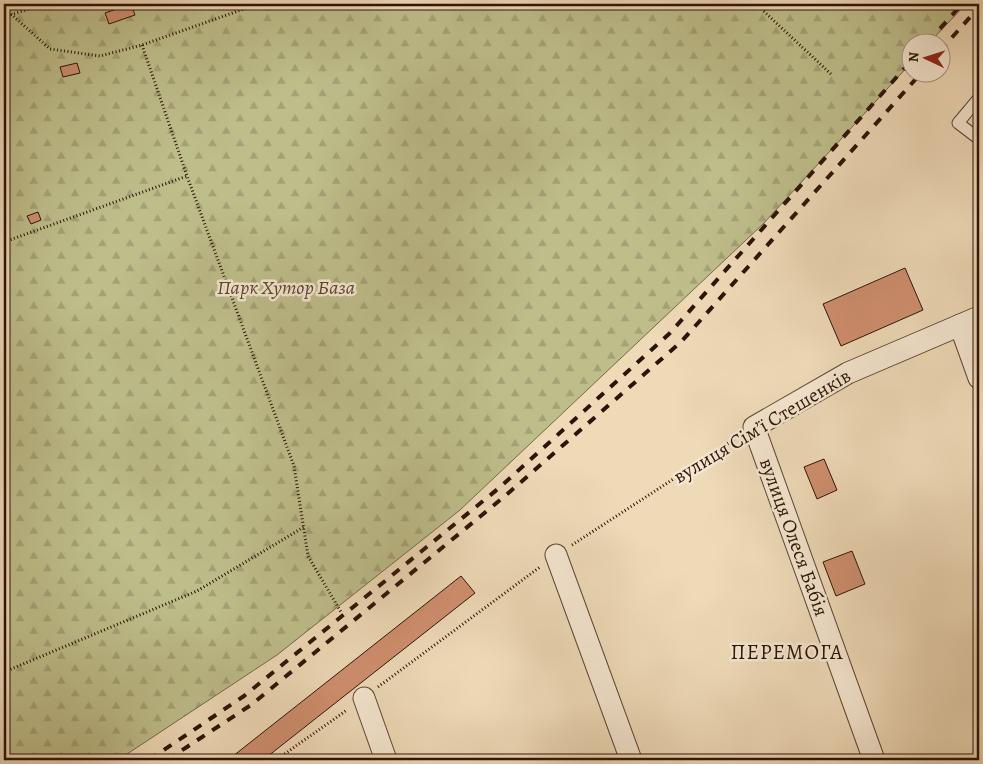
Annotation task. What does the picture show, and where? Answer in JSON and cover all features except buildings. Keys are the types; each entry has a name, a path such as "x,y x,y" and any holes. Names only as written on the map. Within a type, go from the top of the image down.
{"street":[{"name":"вулиця Сімʼї Стешенків","path":"754,427 848,373 979,316"},
{"path":"960,325 979,378"},
{"name":"вулиця Олеся Бабія","path":"754,427 874,760"},
{"path":"556,555 631,760"},
{"path":"364,698 386,760"}],"lane":[{"path":"979,98 958,123 979,139"}],"path":[{"path":"4,17 45,4"},
{"path":"11,14 50,49 100,56 142,45 258,4"},
{"path":"756,4 832,75"},
{"path":"142,45 187,176 294,466 308,556 342,612"},
{"path":"4,242 187,176"},
{"name":"вулиця Сімʼї Стешенків","path":"276,760 364,698 556,555 754,427"},
{"path":"4,672 197,591 304,527"}],"green space":[{"name":"Парк Хутор База","path":"4,4 966,4 939,32 900,32 900,75 763,224 460,510 277,655 118,760 4,760"}],"railway":[{"path":"937,32 962,4"},
{"path":"950,40 979,7"},
{"path":"149,760 244,696 499,488 670,333 900,73"},
{"path":"167,760 251,705 505,496 681,342 913,82"}],"district":[{"name":"ПЕРЕМОГА","path":"787,652"}]}
